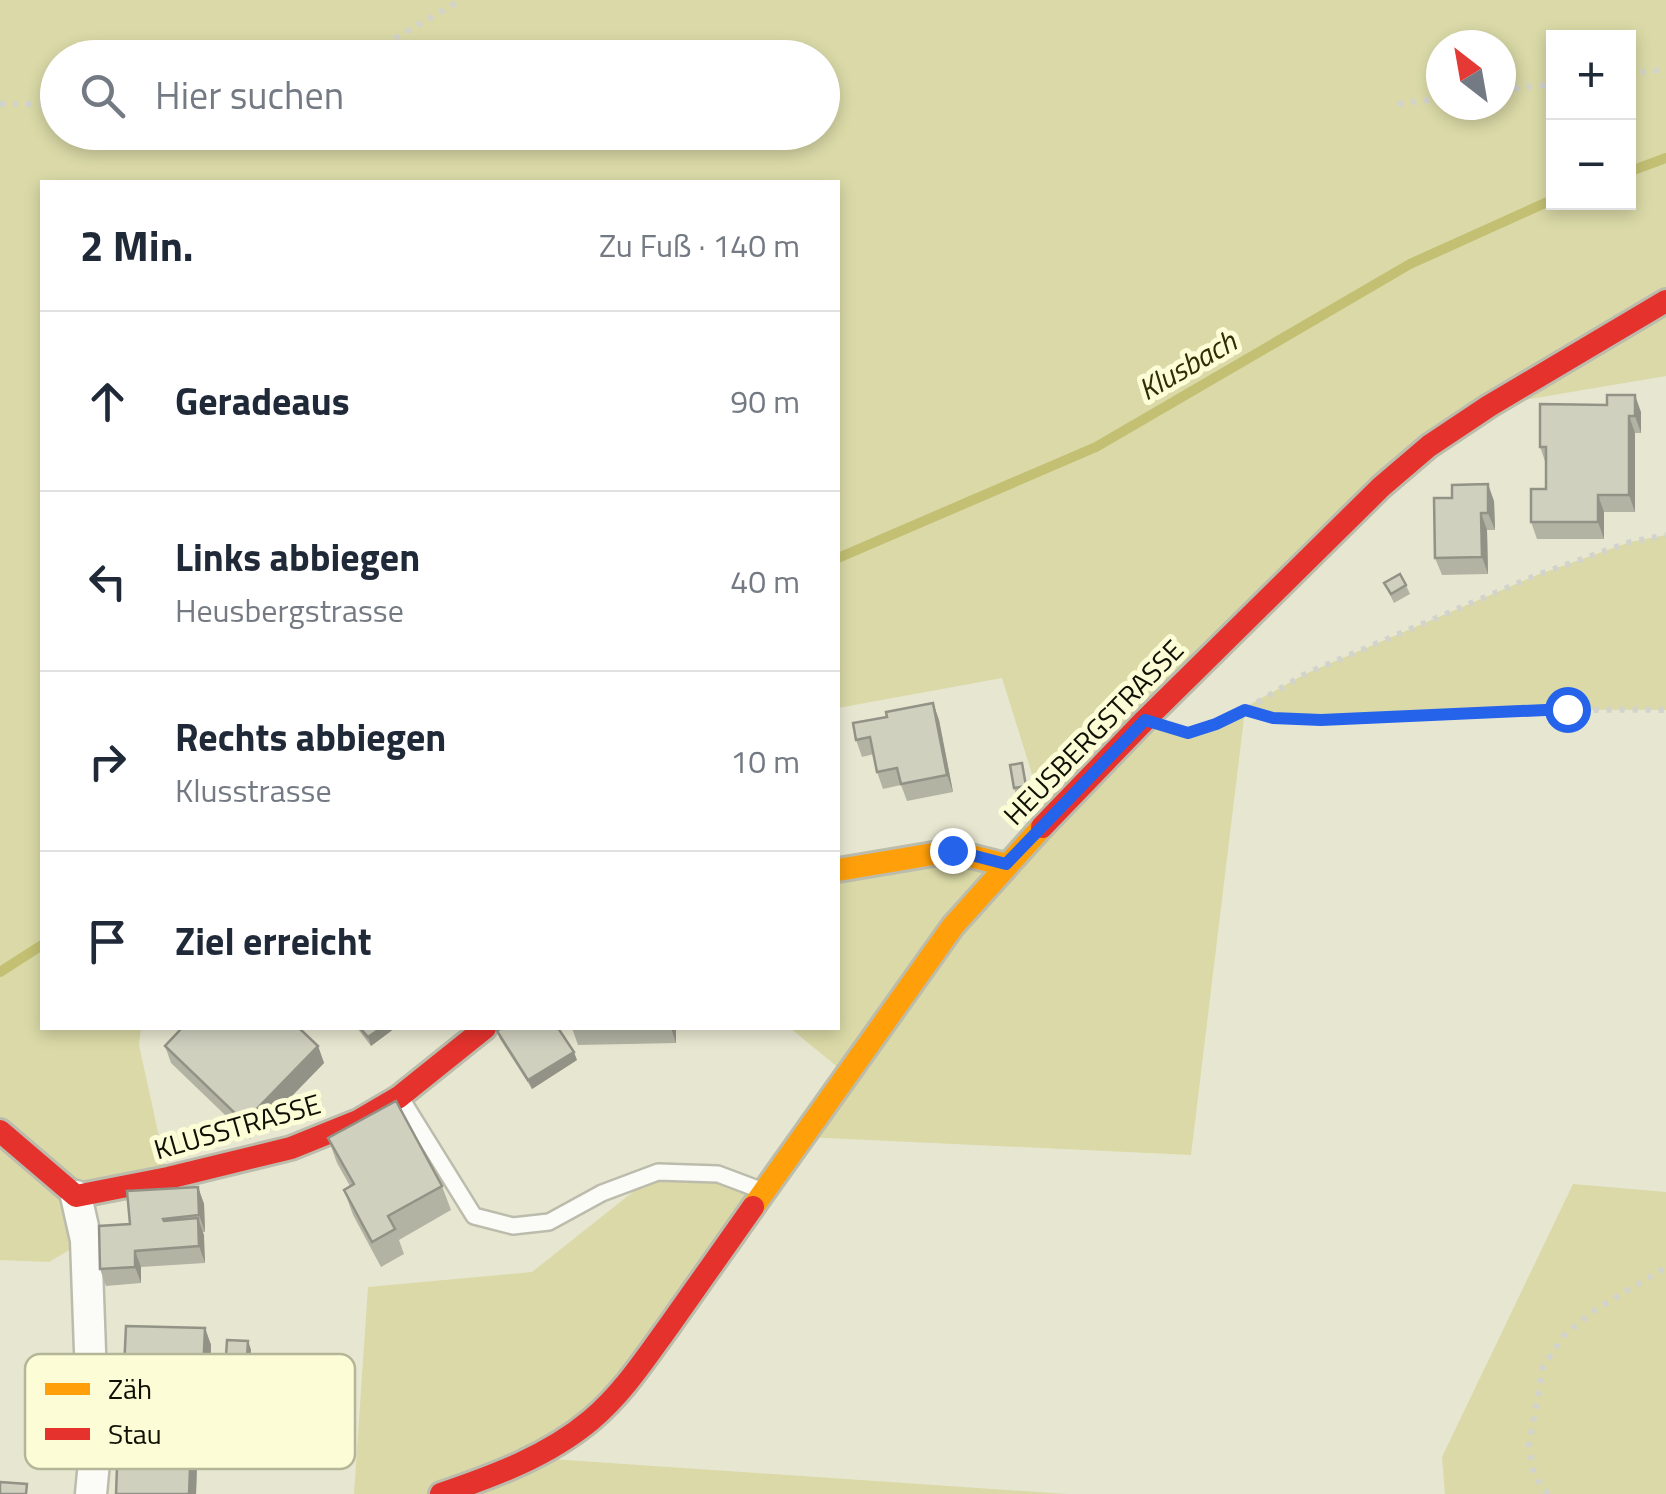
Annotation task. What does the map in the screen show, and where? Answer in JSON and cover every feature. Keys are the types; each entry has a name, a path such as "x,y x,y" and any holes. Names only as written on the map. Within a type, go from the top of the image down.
{"street":[{"name":"HEUSBERGSTRASSE","path":"441,1494 534,1458 586,1424 626,1386 953,926 1006,864 1324,541 1429,446 1666,301"},
{"path":"840,870 952,850 1006,864"},
{"name":"KLUSSTRASSE","path":"76,1196 291,1148 358,1121 400,1096 482,1030"},
{"path":"0,1130 76,1196 86,1240 90,1354"},
{"path":"91,1494 93,1469"}],"lane":[{"path":"400,1096 474,1216 514,1226 549,1222 602,1193 658,1172 718,1174 763,1191"}],"path":[{"path":"391,40 461,0"},
{"path":"1636,73 1666,69"},
{"path":"1516,88 1546,85"},
{"path":"1398,104 1426,100"},
{"path":"0,104 40,104"},
{"path":"1145,720 1188,733 1216,724 1305,674 1538,575 1630,542 1666,535"},
{"path":"1245,710 1273,718 1321,720 1567,709 1666,710"},
{"path":"1548,1494 1534,1476 1529,1444 1542,1367 1564,1335 1594,1310 1666,1266"}],"green space":[{"path":"0,0 1666,0 1666,376 1489,406 1146,721 1188,733 1215,724 1305,674 1537,575 1630,542 1666,535 1666,710 1522,711 1340,720 1292,718 1245,710 1191,1155 804,1137 846,1074 792,1030 840,1030 840,870 1006,864 1047,822 1002,678 840,708 840,180 40,180 40,1030 141,1030 139,1045 168,1178 76,1196 86,1240 49,1262 0,1260"},
{"path":"658,1172 718,1174 763,1191 626,1386 536,1458 1067,1494 354,1494 368,1287 532,1272"},
{"path":"1573,1184 1666,1192 1666,1494 1445,1494 1442,1457"}],"building":[{"path":"1607,395 1635,395 1635,416 1629,416 1629,495 1598,495 1598,522 1531,522 1531,489 1546,489 1546,447 1540,447 1540,404 1607,405"},
{"path":"1488,484 1488,513 1481,513 1482,557 1435,558 1434,498 1452,498 1452,485"},
{"path":"1400,574 1406,585 1391,594 1384,583"},
{"path":"933,703 947,775 901,784 897,768 877,772 870,737 856,740 853,723"},
{"path":"1022,763 1026,786 1014,788 1010,765"},
{"path":"180,1030 301,1030 318,1046 244,1122 165,1046"},
{"path":"559,1030 574,1052 528,1080 497,1031"},
{"path":"396,1101 442,1186 388,1216 395,1229 372,1242 344,1190 354,1184 328,1138"},
{"path":"198,1187 199,1215 163,1219 198,1218 199,1246 135,1251 135,1267 100,1269 99,1226 130,1224 127,1191"},
{"path":"126,1326 205,1328 204,1354 125,1354"},
{"path":"227,1340 248,1341 247,1354 226,1354"},
{"path":"117,1469 190,1469 189,1494 116,1494"},
{"path":"0,1482 27,1484 26,1494 0,1494"}],"waterway":[{"name":"Klusbach","path":"1636,169 1666,158"},
{"name":"Klusbach","path":"840,557 1096,447 1410,264 1546,203"},
{"name":"Klusbach","path":"0,972 40,946"}],"traffic: slow":[{"path":"753,1207 953,926 1042,827"},
{"path":"840,870 951,851 1006,865"}],"traffic: jam":[{"path":"1042,827 1381,487 1429,446 1666,301"},
{"path":"0,1131 76,1196 168,1178 291,1148 358,1121 399,1097 483,1030"},
{"path":"441,1494 539,1454 603,1410 642,1363 753,1207"}],"route":[{"path":"952,850 1006,864 1145,720 1188,733 1245,710 1273,718 1321,720 1567,709"}]}
